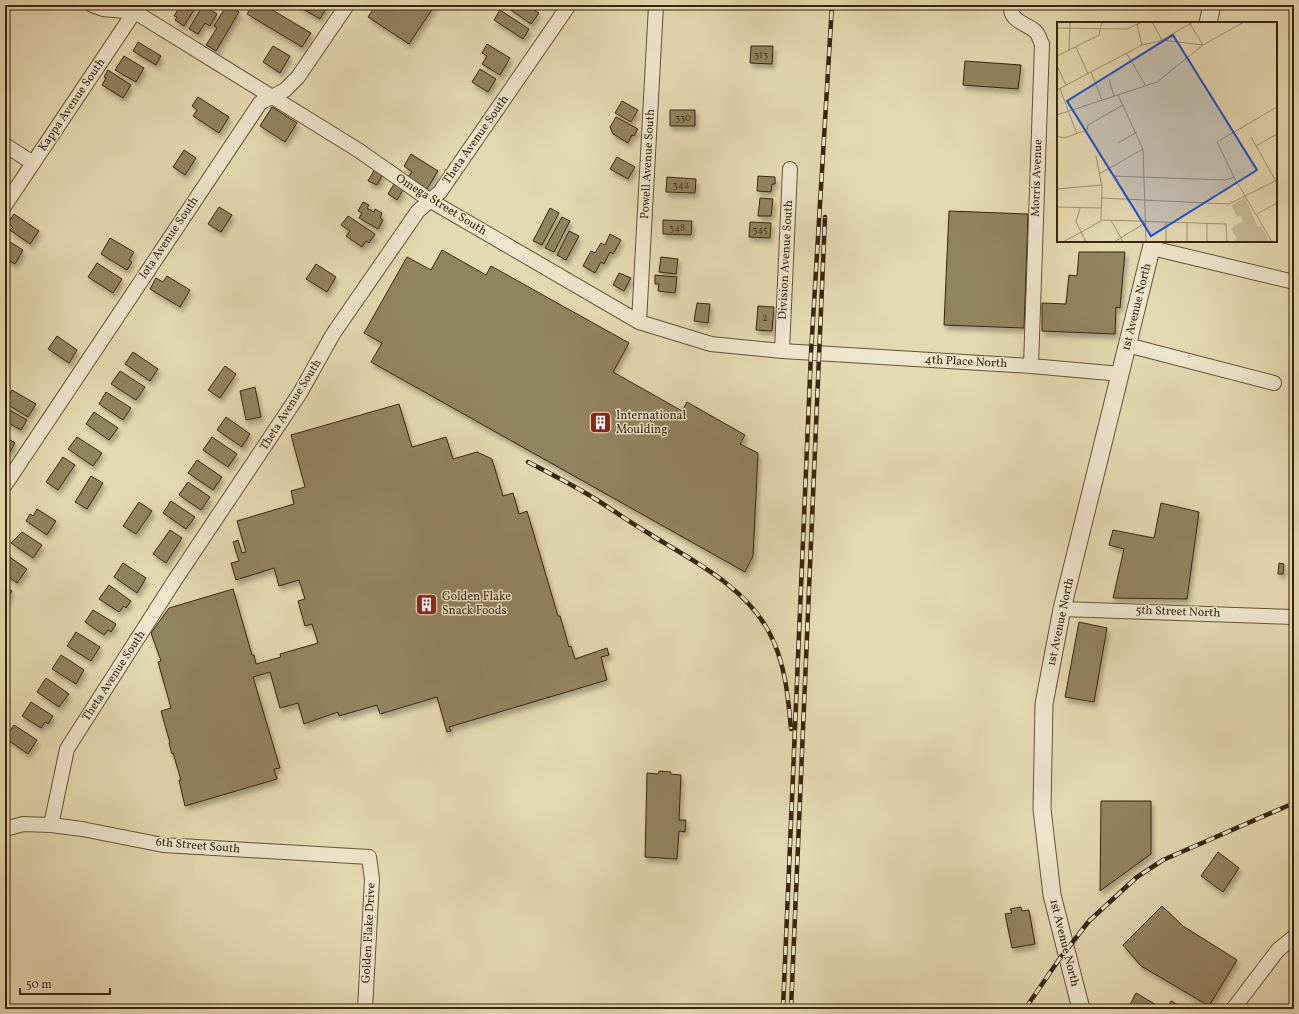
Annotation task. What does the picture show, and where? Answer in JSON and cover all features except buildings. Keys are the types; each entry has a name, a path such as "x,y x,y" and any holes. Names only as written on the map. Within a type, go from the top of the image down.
{"street":[{"name":"Omega Street South","path":"92,5 103,9 137,9 270,97 358,150 431,201 639,322 711,344 811,353"},
{"name":"Iota Avenue South","path":"5,485 255,109 260,103 285,90 298,77 347,5"},
{"name":"Theta Avenue South","path":"51,825 67,748 173,583 300,393 333,334 418,211 440,192 569,5"},
{"name":"Powell Avenue South","path":"639,322 656,5"},
{"name":"Morris Avenue","path":"1011,5 1010,10 1015,19 1037,33 1042,44 1031,366"},
{"path":"1208,22 1212,5"},
{"name":"Kappa Avenue South","path":"5,205 137,9"},
{"path":"5,145 33,162"},
{"name":"Division Avenue South","path":"782,351 790,169"},
{"path":"1153,244 1294,282"},
{"name":"1st Avenue North","path":"1081,1009 1052,895 1042,809 1044,704 1062,609 1153,244"},
{"path":"1127,345 1274,383"},
{"name":"4th Place North","path":"811,353 1031,366 1121,374"},
{"name":"5th Street North","path":"1062,609 1294,617"},
{"name":"6th Street South","path":"5,829 23,824 51,825 82,829 163,845 369,857"},
{"name":"Golden Flake Drive","path":"366,1009 372,879 369,857"},
{"path":"1233,1009 1278,950 1294,937"}],"railway":[{"path":"783,1009 811,353 832,5"},
{"path":"791,1009 825,217"},
{"path":"528,462 589,495 699,564 746,600 769,632 779,655 787,691 791,729"},
{"path":"1025,1009 1058,961 1089,921 1137,877 1163,860 1294,803"}],"place":[{"name":"International Moulding","path":"601,423"},
{"name":"Golden Flake Snack Foods","path":"427,604"}]}
